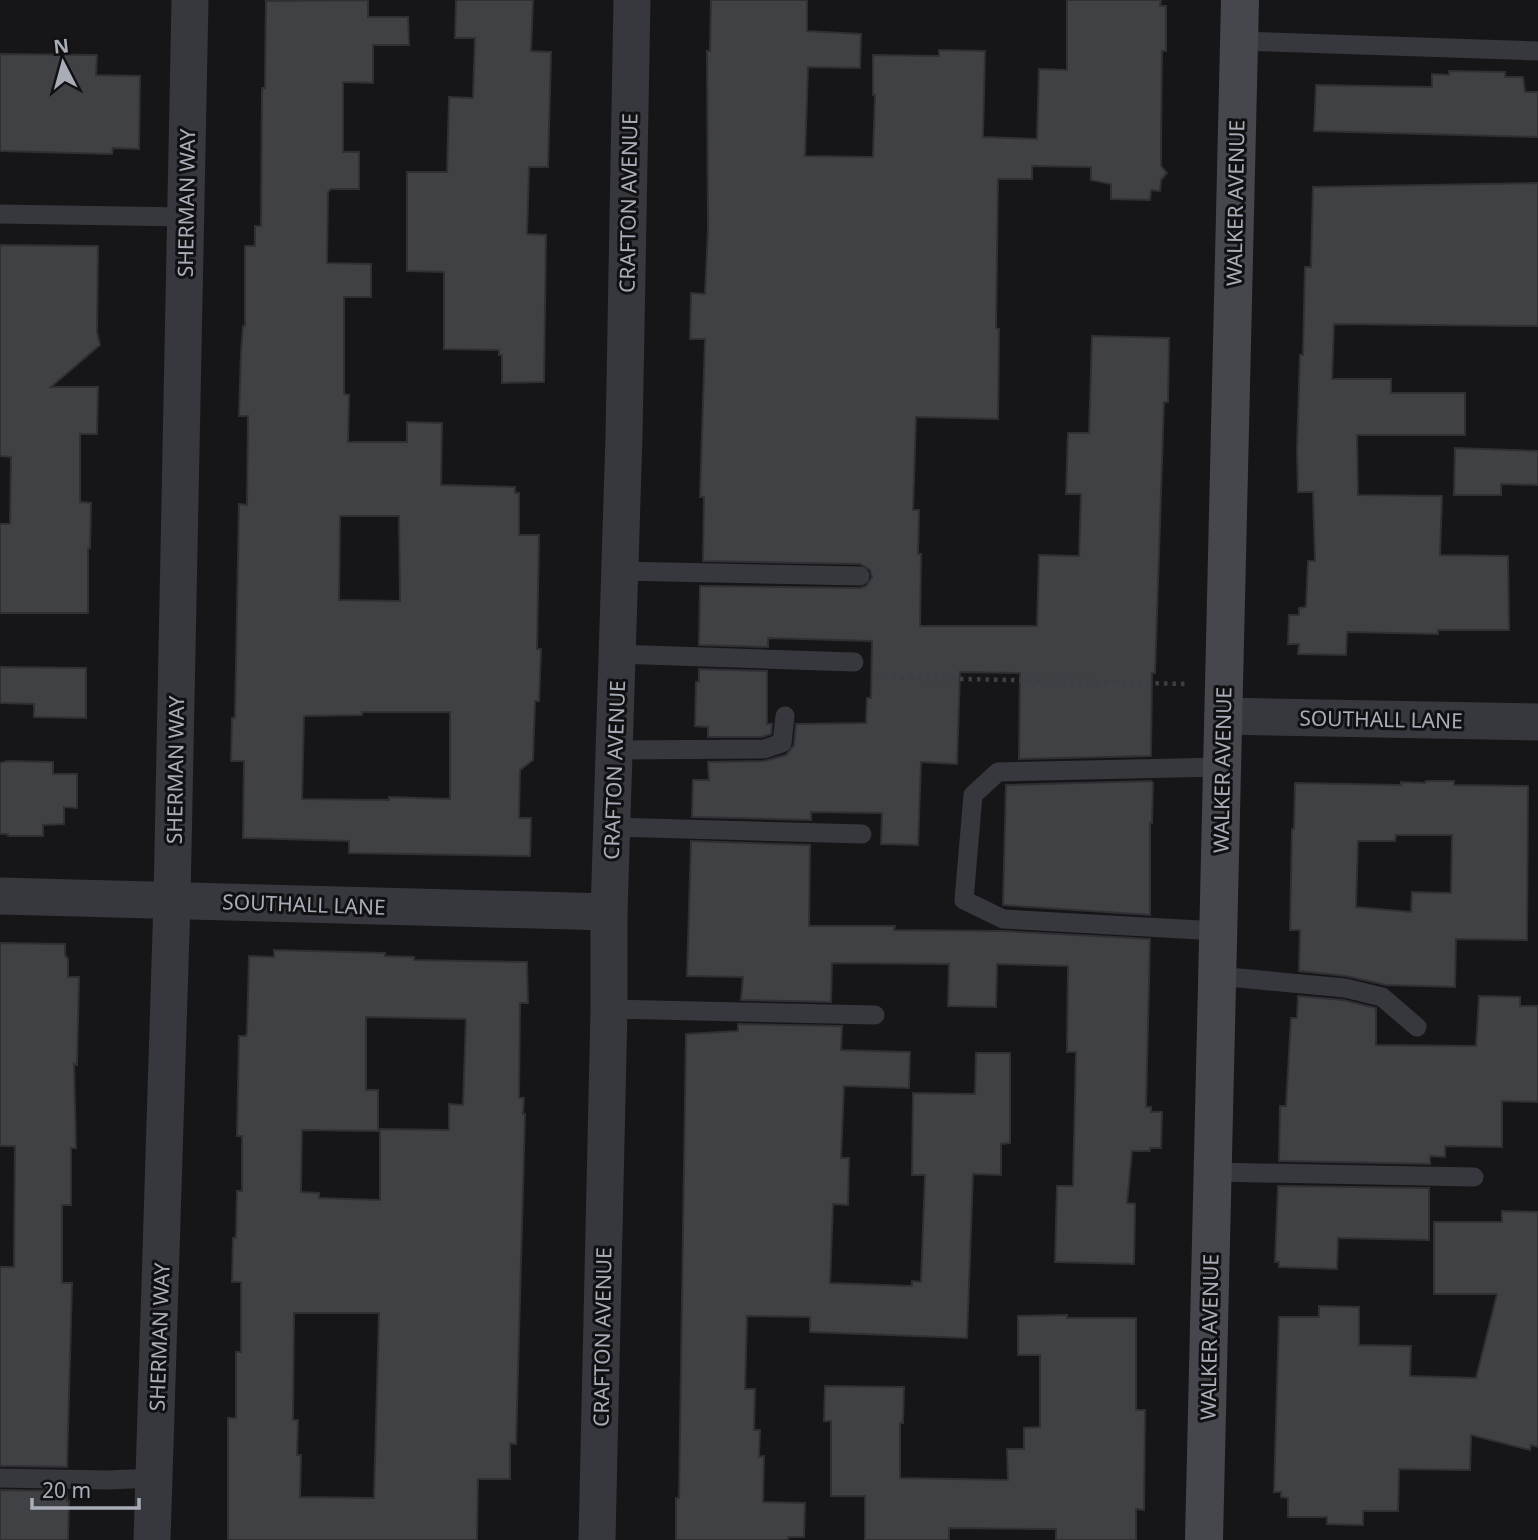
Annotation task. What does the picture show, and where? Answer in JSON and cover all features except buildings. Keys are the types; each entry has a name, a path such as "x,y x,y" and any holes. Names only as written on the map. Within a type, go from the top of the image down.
{"street":[{"name":"SHERMAN WAY","path":"152,1540 172,900 190,0"},
{"name":"CRAFTON AVENUE","path":"597,1540 609,912 624,424 632,0"},
{"name":"WALKER AVENUE","path":"1204,1540 1240,0"},
{"name":"SOUTHALL LANE","path":"1224,700 1538,722"},
{"name":"SOUTHALL LANE","path":"0,896 609,912"}],"lane":[{"path":"1239,41 1538,51"},
{"path":"0,214 186,217"},
{"path":"618,571 860,576"},
{"path":"616,654 860,669"},
{"path":"614,750 764,749 782,743 785,716"},
{"path":"1218,931 1003,919 964,900 973,795 998,772 1222,767"},
{"path":"612,827 862,834"},
{"path":"1217,976 1345,988 1382,998 1417,1027"},
{"path":"609,1009 875,1015"},
{"path":"1213,1172 1474,1177"},
{"path":"0,1478 154,1478"}],"path":[{"path":"860,669 1224,700"}]}
